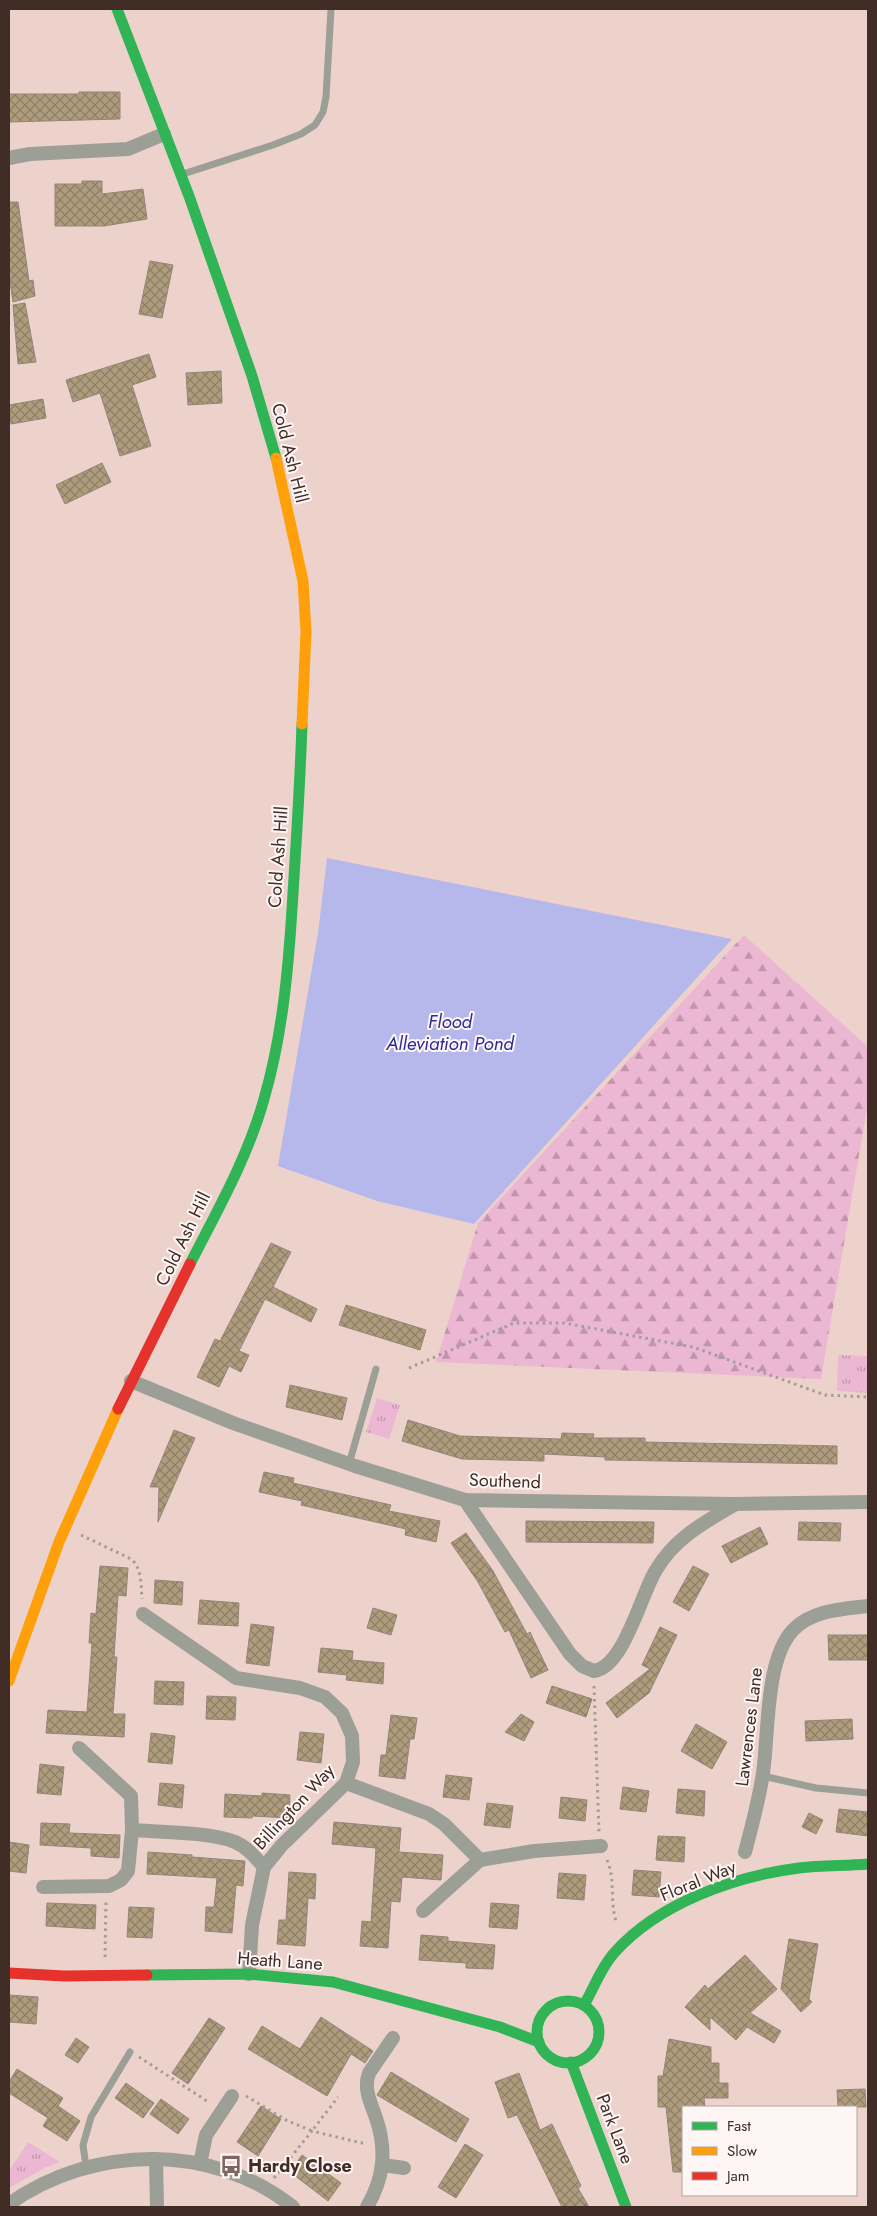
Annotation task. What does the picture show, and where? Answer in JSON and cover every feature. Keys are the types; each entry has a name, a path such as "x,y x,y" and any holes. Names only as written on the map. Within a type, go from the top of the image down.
{"street":[{"name":"Cold Ash Hill","path":"9,1681 60,1542 131,1381 202,1242 245,1150 264,1101 275,1058 288,967 298,823 306,632 303,582 275,455 252,376 180,175 117,9"},
{"path":"9,158 30,154 128,148 164,134"},
{"name":"Southend","path":"131,1381 233,1424 349,1464 465,1500 734,1504 868,1502"},
{"path":"465,1500 570,1654 582,1666 594,1671 606,1667 617,1653 655,1571 668,1552 694,1528 734,1504"},
{"name":"Lawrences Lane","path":"745,1852 763,1776 774,1670 777,1658 787,1638 794,1629 813,1616 868,1606"},
{"name":"Billington Way","path":"143,1614 236,1678 316,1692 330,1701 342,1713 352,1736 354,1762 346,1783 282,1846 264,1867 252,1925 249,1974"},
{"path":"43,1887 106,1886 121,1880 128,1871 132,1830 131,1796 79,1748"},
{"path":"346,1783 429,1814 444,1824 480,1860"},
{"path":"132,1830 204,1836 234,1842 249,1851 264,1867"},
{"path":"423,1911 480,1860 534,1851 600,1846"},
{"name":"Floral Way","path":"584,2005 617,1950 636,1931 667,1911 699,1896 750,1879 798,1868 868,1864"},
{"name":"Heath Lane","path":"9,1973 29,1975 249,1974 333,1982 500,2027 539,2042"},
{"path":"566,2001 584,2005 597,2020 598,2039 589,2055 580,2060 561,2062 552,2058 544,2051 539,2042 538,2024 542,2015 557,2003 566,2001"},
{"path":"367,2207 380,2180 384,2149 368,2095 366,2080 392,2038"},
{"name":"Park Lane","path":"571,2062 626,2207"},
{"path":"200,2164 206,2135 232,2096"},
{"path":"156,2159 157,2207"},
{"path":"9,2204 42,2184 86,2167 118,2160 156,2159 200,2164 266,2188 292,2207"},
{"path":"382,2166 404,2168"}],"lane":[{"path":"180,175 273,145 300,134 315,125 323,112 326,97 331,9"},
{"path":"349,1464 376,1369"},
{"path":"763,1776 816,1788 868,1792"},
{"path":"86,2167 83,2145 91,2116 130,2052"}],"path":[{"path":"409,1368 514,1323 564,1323 693,1347 825,1395 868,1397"},
{"path":"66,1529 136,1563 140,1577 143,1614"},
{"path":"594,1671 600,1846 612,1870 613,1913 618,1928"},
{"path":"104,1975 106,1886"},
{"path":"130,2052 222,2111"},
{"path":"232,2096 236,2090 286,2120 312,2131 384,2149"},
{"path":"266,2188 338,2097"}],"green space":[{"path":"744,935 868,1047 868,1102 821,1379 436,1362 478,1223"},
{"path":"838,1355 868,1356 868,1393 837,1391"},
{"path":"377,1398 400,1405 389,1439 366,1432"},
{"path":"28,2142 60,2162 46,2167 9,2188 9,2171"}],"water":[{"name":"Flood Alleviation Pond","path":"327,858 732,939 474,1224 377,1201 278,1166 318,933"}],"building":[{"path":"79,92 120,92 120,119 9,122 9,94 79,94"},
{"path":"82,181 102,181 102,194 143,189 147,219 104,226 55,226 55,184 82,184"},
{"path":"9,202 18,202 29,281 33,280 35,296 13,302 9,275"},
{"path":"150,261 173,265 162,318 139,314"},
{"path":"25,303 36,362 18,364 13,305"},
{"path":"149,354 156,377 132,385 151,446 120,456 100,393 73,402 66,380"},
{"path":"221,371 222,403 188,405 186,373"},
{"path":"43,399 46,418 11,424 9,405"},
{"path":"102,463 111,482 65,504 56,485"},
{"path":"271,1243 291,1252 273,1287 317,1309 311,1322 265,1299 239,1351 249,1355 241,1372 229,1366 219,1387 197,1377 215,1339 220,1341"},
{"path":"346,1305 426,1330 420,1350 339,1325"},
{"path":"290,1385 347,1398 342,1420 286,1407"},
{"path":"408,1420 460,1436 561,1439 562,1433 594,1434 593,1438 645,1438 645,1442 837,1446 837,1464 605,1460 605,1457 544,1454 544,1461 462,1459 402,1441"},
{"path":"174,1430 195,1438 158,1522 159,1487 150,1487"},
{"path":"264,1472 294,1478 293,1483 391,1505 389,1511 440,1521 436,1542 405,1535 406,1529 301,1505 302,1501 259,1492"},
{"path":"526,1521 654,1522 653,1543 526,1542"},
{"path":"799,1522 841,1523 840,1541 798,1540"},
{"path":"760,1527 768,1544 731,1563 722,1546"},
{"path":"466,1533 493,1571 527,1634 530,1632 548,1670 531,1678 509,1630 505,1632 478,1582 451,1543"},
{"path":"100,1566 128,1568 126,1596 118,1595 114,1657 117,1657 113,1714 125,1714 124,1737 46,1733 48,1710 87,1712 92,1643 89,1643 91,1613 96,1614"},
{"path":"693,1566 709,1574 689,1611 673,1602"},
{"path":"155,1580 183,1582 182,1605 154,1603"},
{"path":"200,1600 239,1603 238,1626 198,1624"},
{"path":"373,1608 397,1615 391,1635 367,1628"},
{"path":"251,1624 274,1627 269,1666 246,1663"},
{"path":"660,1627 677,1635 649,1693 617,1718 606,1703 650,1669 642,1665"},
{"path":"828,1635 868,1635 868,1660 829,1660"},
{"path":"321,1648 353,1651 352,1660 384,1663 383,1684 346,1680 347,1675 318,1672"},
{"path":"155,1681 184,1682 183,1705 154,1704"},
{"path":"552,1686 592,1699 586,1717 546,1703"},
{"path":"207,1696 236,1697 235,1720 206,1719"},
{"path":"521,1714 534,1722 524,1741 505,1732"},
{"path":"391,1715 417,1718 414,1739 410,1739 405,1779 379,1776 381,1755 386,1755"},
{"path":"852,1719 853,1739 806,1741 805,1721"},
{"path":"696,1724 727,1742 712,1769 681,1751"},
{"path":"300,1732 324,1734 321,1763 297,1760"},
{"path":"151,1733 175,1736 172,1764 148,1762"},
{"path":"40,1764 64,1767 61,1795 37,1793"},
{"path":"446,1775 472,1778 469,1800 443,1797"},
{"path":"160,1783 184,1785 182,1808 158,1805"},
{"path":"623,1787 649,1791 646,1812 620,1809"},
{"path":"678,1789 705,1791 704,1816 676,1813"},
{"path":"262,1793 290,1795 289,1818 224,1817 225,1794 262,1796"},
{"path":"561,1797 587,1800 585,1821 559,1818"},
{"path":"487,1803 513,1806 510,1828 484,1825"},
{"path":"839,1809 868,1812 868,1836 836,1832"},
{"path":"809,1813 823,1820 816,1834 802,1827"},
{"path":"334,1822 401,1828 399,1852 443,1855 441,1880 402,1877 400,1902 391,1901 388,1948 360,1946 362,1921 371,1922 376,1848 332,1844"},
{"path":"41,1823 70,1824 69,1833 120,1835 119,1858 91,1856 91,1848 40,1845"},
{"path":"658,1836 685,1837 684,1862 656,1860"},
{"path":"9,1842 29,1845 26,1873 9,1871"},
{"path":"148,1852 245,1861 243,1886 236,1885 232,1933 205,1931 206,1907 214,1907 217,1878 147,1874"},
{"path":"634,1870 661,1872 659,1897 632,1895"},
{"path":"289,1872 316,1874 315,1899 308,1898 305,1946 277,1944 279,1920 286,1920"},
{"path":"559,1873 586,1875 584,1900 557,1898"},
{"path":"47,1903 96,1905 95,1929 46,1926"},
{"path":"491,1903 519,1905 517,1929 489,1927"},
{"path":"129,1907 154,1908 152,1938 127,1937"},
{"path":"421,1935 448,1937 448,1941 495,1945 493,1969 466,1968 466,1963 419,1960"},
{"path":"789,1939 818,1944 809,1999 812,2002 801,2012 781,1989"},
{"path":"745,1955 777,1989 750,2013 781,2031 774,2043 747,2027 736,2040 710,2017 710,2030 685,2007 705,1985 708,1989"},
{"path":"9,1995 38,1997 36,2024 9,2022"},
{"path":"321,2017 373,2051 365,2063 351,2054 327,2096 248,2049 262,2026 300,2049"},
{"path":"209,2018 225,2028 188,2084 172,2073"},
{"path":"76,2038 89,2047 78,2063 65,2055"},
{"path":"669,2039 711,2047 711,2063 719,2063 719,2083 728,2083 728,2098 704,2098 705,2106 682,2106 682,2172 673,2172 666,2107 658,2107 658,2076 663,2076"},
{"path":"17,2069 63,2098 58,2106 80,2121 67,2141 43,2126 48,2118 9,2093 9,2082"},
{"path":"391,2072 469,2119 456,2142 377,2095"},
{"path":"519,2073 540,2130 552,2124 581,2186 578,2188 589,2207 562,2207 517,2115 508,2118 495,2082"},
{"path":"126,2083 154,2103 143,2118 115,2098"},
{"path":"865,2089 866,2107 838,2106 837,2090"},
{"path":"161,2099 189,2119 178,2134 150,2114"},
{"path":"261,2106 281,2119 258,2156 237,2142"},
{"path":"465,2144 483,2155 456,2198 438,2187"},
{"path":"302,2155 341,2183 328,2201 290,2172"}],"traffic: fast":[{"path":"117,9 189,196 252,376 276,458"},
{"path":"190,1264 241,1163 264,1099 280,1029 288,957 298,816 302,724"},
{"path":"584,2005 602,1971 615,1952 653,1919 676,1906 724,1885 775,1872 808,1867 868,1864"},
{"path":"147,1975 249,1974 333,1982 500,2027 539,2042"},
{"path":"568,2001 580,2004 590,2010 596,2020 599,2032 596,2044 590,2054 580,2060 568,2063 556,2060 546,2054 540,2044 537,2032 540,2020 546,2010 556,2004 568,2001"},
{"path":"571,2062 626,2207"}],"traffic: slow":[{"path":"276,458 303,581 306,632 302,724"},
{"path":"9,1681 59,1542 118,1409"}],"traffic: jam":[{"path":"118,1409 190,1264"},
{"path":"9,1973 64,1976 147,1975"}],"place":[{"name":"Hardy Close","path":"231,2166"}]}
